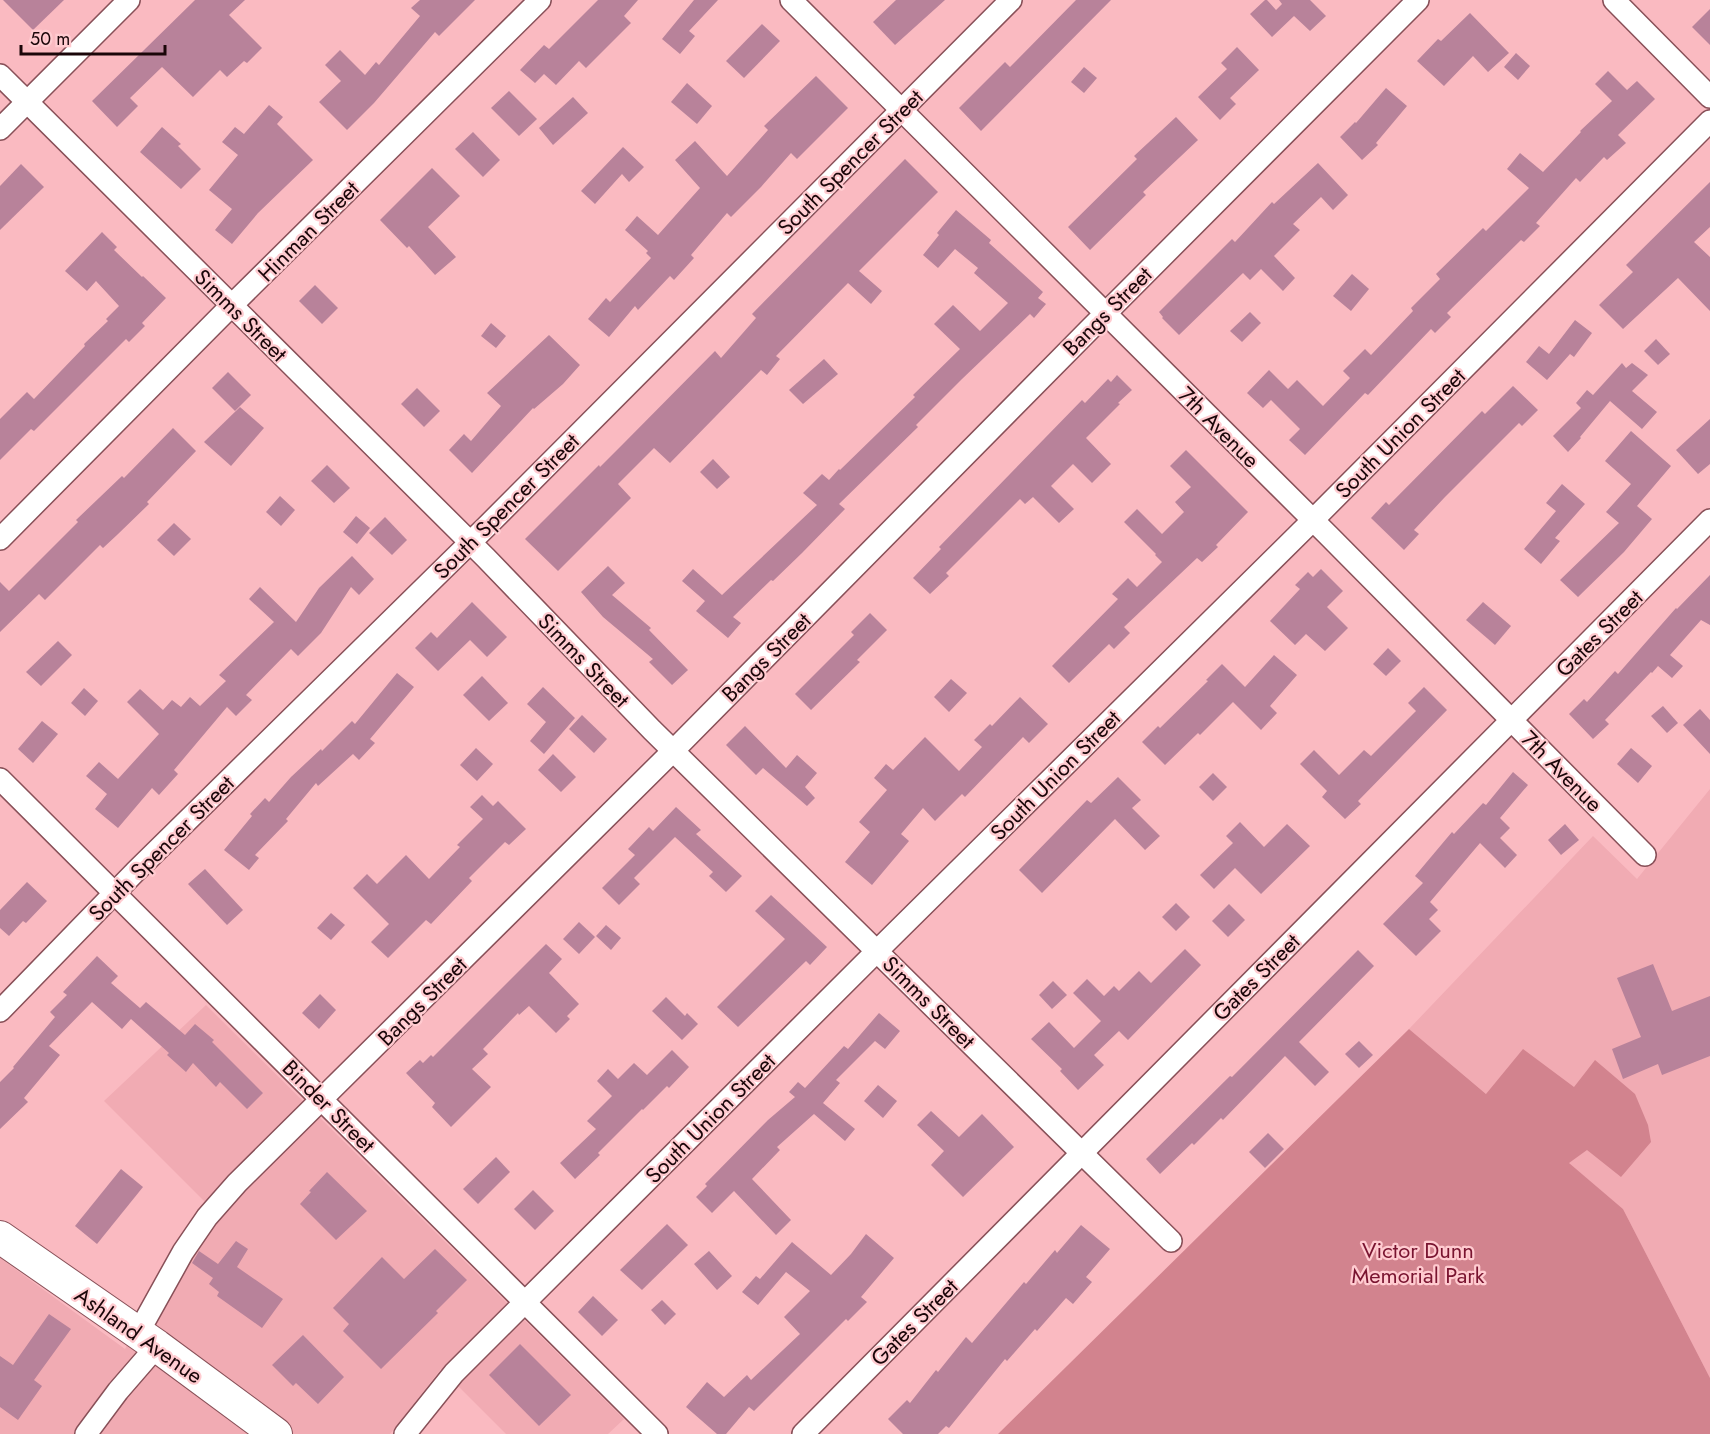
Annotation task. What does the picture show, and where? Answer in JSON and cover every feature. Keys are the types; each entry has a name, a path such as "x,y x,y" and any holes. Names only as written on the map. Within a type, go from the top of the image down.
{"street":[{"path":"0,129 129,0"},
{"name":"Hinman Street","path":"0,539 540,0"},
{"name":"7th Avenue","path":"791,0 1313,520 1645,855"},
{"name":"South Spencer Street","path":"0,1011 1011,0"},
{"name":"Bangs Street","path":"86,1434 118,1391 148,1340 183,1252 207,1217 237,1183 673,751 1418,0"},
{"path":"1614,0 1710,97"},
{"name":"Simms Street","path":"0,75 469,542 673,751 1171,1241"},
{"name":"South Union Street","path":"405,1434 454,1373 1313,520 1710,121"},
{"name":"Gates Street","path":"803,1434 1710,520"},
{"name":"Binder Street","path":"0,779 657,1434"},
{"name":"Ashland Avenue","path":"0,1237 148,1340 276,1434"}],"shaded area":[{"path":"1710,789 1710,1378 1623,1209 1409,1029 1593,836 1637,879"},
{"path":"206,1005 624,1419 608,1434 506,1434 441,1369 390,1434 0,1434 0,1258 125,1349 205,1202 104,1101"}],"green space":[{"name":"Victor Dunn Memorial Park","path":"1409,1029 1486,1094 1523,1049 1574,1087 1595,1060 1635,1094 1648,1125 1651,1142 1621,1177 1587,1150 1569,1163 1623,1209 1710,1378 1710,1434 998,1434"}],"building":[{"path":"3,0 64,0 33,30"},
{"path":"195,0 245,0 229,15 262,48 247,63 244,61 227,77 220,70 193,97 162,67 130,98 138,106 117,127 92,101"},
{"path":"420,0 475,0 439,36 435,32 374,103 347,130 319,102 341,81 325,65 340,50 365,75 376,62 379,65 420,16 411,8"},
{"path":"598,0 638,0 624,16 631,23 586,68 579,61 556,85 544,74 535,83 520,70 544,45 549,49"},
{"path":"694,0 718,0 689,31 695,36 680,54 662,39"},
{"path":"896,0 945,0 895,45 873,22"},
{"path":"1076,0 1111,0 981,131 959,108 1005,62 1010,67"},
{"path":"1265,0 1276,10 1282,4 1279,0 1310,0 1326,16 1310,31 1294,16 1272,37 1250,14"},
{"path":"1710,9 1710,45 1692,27"},
{"path":"1470,13 1509,53 1488,72 1473,56 1444,86 1417,61 1438,39 1441,41"},
{"path":"762,24 780,41 744,78 726,61"},
{"path":"1237,47 1259,70 1230,98 1236,104 1220,120 1198,97 1227,69 1221,63"},
{"path":"1516,53 1530,66 1518,80 1504,67"},
{"path":"1084,67 1097,78 1084,93 1071,82"},
{"path":"1608,71 1627,90 1637,81 1655,99 1618,135 1626,143 1607,160 1604,157 1580,182 1576,178 1536,223 1540,226 1524,242 1521,240 1447,313 1451,317 1435,333 1431,329 1368,395 1365,393 1305,455 1289,440 1300,429 1271,400 1263,408 1247,393 1269,370 1288,389 1297,380 1323,406 1350,378 1343,371 1365,349 1371,355 1413,311 1411,308 1440,279 1436,274 1483,228 1486,231 1529,188 1507,169 1520,153 1543,172 1580,131 1612,101 1595,84"},
{"path":"816,76 848,108 797,159 791,153 731,217 727,213 691,255 694,258 674,280 670,276 638,310 635,306 609,337 588,319 606,298 610,302 651,258 646,253 648,251 625,230 637,216 658,235 700,188 675,160 695,141 727,176 768,130 764,126"},
{"path":"687,83 712,106 697,124 671,102"},
{"path":"1386,88 1407,106 1376,143 1378,145 1362,160 1340,137 1356,123"},
{"path":"509,91 537,119 519,136 491,108"},
{"path":"573,97 588,113 553,145 539,128"},
{"path":"269,105 283,117 277,124 313,160 258,213 232,244 215,230 232,209 209,190 238,155 222,142 235,127 244,134"},
{"path":"1176,117 1198,140 1143,192 1146,195 1090,250 1068,227 1137,159 1134,156"},
{"path":"162,127 181,144 178,146 201,169 181,189 140,152"},
{"path":"473,132 500,160 483,177 455,149"},
{"path":"623,147 644,167 629,182 622,174 595,204 581,191"},
{"path":"905,159 938,192 859,271 882,291 871,304 848,283 776,356 780,359 767,375 761,370 670,463 654,448 618,484 631,498 558,571 525,539 715,351 721,358 756,318 752,314"},
{"path":"1318,163 1348,195 1333,210 1321,197 1293,224 1300,230 1274,256 1295,278 1283,291 1261,269 1250,280 1243,273 1179,335 1159,312 1232,239 1235,242 1272,202 1274,204"},
{"path":"21,164 44,187 0,230 0,186"},
{"path":"432,168 460,196 428,227 456,257 435,275 409,246 407,248 380,220"},
{"path":"1710,182 1710,227 1694,242 1710,257 1710,311 1678,278 1623,329 1599,305 1633,272 1626,265"},
{"path":"956,210 991,240 989,243 1043,292 1038,298 1046,304 1034,318 1030,314 962,379 916,425 918,427 839,504 845,509 773,581 771,580 733,617 741,623 728,638 696,611 705,601 682,581 693,569 722,595 817,505 803,493 822,474 829,480 840,470 915,397 913,395 960,349 934,324 953,305 980,331 1008,303 974,273 978,268 955,249 938,268 923,255"},
{"path":"102,232 117,247 114,250 166,298 142,323 145,326 129,342 126,339 34,431 31,429 0,460 0,419 27,392 34,399 108,321 106,319 119,306 96,281 87,291 65,271"},
{"path":"1352,274 1369,289 1351,311 1333,296"},
{"path":"315,285 338,308 322,324 299,301"},
{"path":"1250,312 1261,323 1242,342 1230,331"},
{"path":"1575,320 1592,333 1574,357 1570,354 1547,380 1526,362 1539,346 1549,354"},
{"path":"491,323 506,336 496,348 481,336"},
{"path":"549,335 580,365 563,384 533,408 472,473 449,450 464,434 471,441 501,406 487,393"},
{"path":"1656,339 1670,354 1658,365 1644,351"},
{"path":"824,359 838,374 803,404 789,390"},
{"path":"1622,363 1626,368 1632,363 1648,375 1632,391 1657,412 1642,429 1610,401 1568,452 1553,436 1581,408 1576,403 1587,390 1593,395"},
{"path":"228,372 251,395 235,411 212,388"},
{"path":"1117,375 1132,390 1086,438 1111,464 1092,483 1073,464 1051,486 1074,509 1059,523 1033,497 1025,504 1020,499 946,573 949,576 930,594 913,578 941,549 939,547 1082,400 1085,403 1108,379 1111,382"},
{"path":"1513,386 1538,410 1522,426 1519,423 1445,497 1414,530 1419,534 1404,550 1371,518 1386,502 1389,505 1482,411 1485,414"},
{"path":"417,388 440,411 424,427 401,404"},
{"path":"240,407 264,428 231,466 204,442"},
{"path":"1710,419 1710,464 1698,474 1676,450"},
{"path":"173,428 196,451 147,502 149,504 103,548 100,545 45,600 39,594 0,632 0,582 9,591 78,522 76,520 122,476 124,478"},
{"path":"1631,431 1671,466 1637,506 1652,519 1624,552 1578,597 1560,580 1619,523 1606,512 1631,484 1605,461"},
{"path":"1186,450 1248,512 1202,562 1197,558 1124,627 1130,633 1114,649 1109,644 1069,683 1052,666 1118,599 1112,594 1128,578 1137,587 1162,562 1124,522 1137,509 1162,534 1184,512 1175,502 1191,487 1170,466"},
{"path":"713,459 730,477 717,489 700,472"},
{"path":"327,465 350,488 334,503 311,481"},
{"path":"1562,484 1585,504 1555,538 1560,541 1541,564 1524,549 1556,511 1546,503"},
{"path":"280,496 295,510 281,526 266,512"},
{"path":"356,516 370,528 357,544 343,532"},
{"path":"385,517 407,540 392,555 369,533"},
{"path":"174,523 191,539 174,556 157,540"},
{"path":"352,556 374,579 359,595 351,587 321,633 298,656 291,649 246,695 252,700 236,716 227,707 174,770 178,774 159,795 152,788 118,828 95,809 107,794 86,776 99,762 118,779 159,734 127,702 140,689 163,710 172,700 181,707 190,697 200,706 226,681 219,675 274,622 249,599 260,587 296,622 319,588"},
{"path":"608,566 625,583 612,595 651,628 649,630 688,670 672,685 649,662 653,659 603,617 581,592"},
{"path":"1321,569 1343,591 1327,607 1348,628 1325,651 1306,634 1295,645 1270,621 1300,589 1295,585 1308,572 1313,577"},
{"path":"1710,575 1710,625 1701,620 1670,655 1683,666 1672,678 1658,666 1605,720 1609,724 1593,739 1569,714 1584,699 1587,702 1615,671 1618,674 1676,608"},
{"path":"472,602 507,637 487,657 470,640 438,671 415,648 431,632 437,638"},
{"path":"1483,602 1511,626 1495,645 1466,620"},
{"path":"870,613 887,630 857,660 860,662 811,710 795,694 854,635 851,632"},
{"path":"58,641 72,655 41,686 26,672"},
{"path":"1388,648 1401,661 1386,676 1373,664"},
{"path":"1274,655 1297,675 1270,706 1277,713 1261,730 1233,702 1165,765 1142,742 1158,726 1160,728 1222,664 1245,687"},
{"path":"397,673 414,687 370,739 375,743 359,760 353,754 318,786 316,783 286,819 288,821 255,855 259,858 249,870 224,850 252,816 250,814 265,798 269,802 291,777 321,749 322,751 352,721 355,724"},
{"path":"482,676 508,703 489,721 463,695"},
{"path":"951,679 967,693 949,712 934,697"},
{"path":"543,687 575,718 544,754 530,741 546,722 527,704"},
{"path":"1424,687 1447,710 1358,801 1361,804 1345,819 1322,797 1327,791 1300,764 1314,750 1339,775 1364,750 1371,756 1416,711 1408,703"},
{"path":"84,688 98,701 85,716 71,703"},
{"path":"1020,697 1048,724 1029,743 1023,737 965,797 962,794 935,821 923,808 901,834 909,841 872,885 845,862 870,832 859,822 887,790 874,778 886,764 893,770 925,737 959,771 982,747 974,740 990,724 992,726"},
{"path":"1663,706 1678,723 1667,733 1651,716"},
{"path":"1700,709 1710,720 1710,754 1683,725"},
{"path":"582,715 607,739 594,753 569,729"},
{"path":"42,721 58,734 33,763 18,749"},
{"path":"745,726 786,768 797,755 817,773 805,787 815,798 807,806 763,768 756,775 726,745"},
{"path":"476,748 493,764 477,781 460,765"},
{"path":"1631,748 1652,766 1638,783 1617,764"},
{"path":"553,754 576,777 561,792 538,770"},
{"path":"1513,772 1528,785 1500,818 1510,828 1500,838 1517,855 1505,868 1480,843 1430,902 1438,910 1429,919 1441,931 1416,956 1383,924 1423,883 1415,876 1452,832 1454,834 1483,803 1486,805"},
{"path":"1213,773 1227,787 1213,801 1199,787"},
{"path":"1118,777 1141,800 1132,808 1160,836 1145,850 1115,819 1042,893 1019,870 1087,800 1091,803"},
{"path":"482,795 493,806 498,801 526,829 509,845 505,842 469,878 472,881 431,924 426,920 388,958 371,942 389,924 353,888 367,874 377,884 406,855 429,879 460,847 457,845 483,819 470,807"},
{"path":"676,807 701,830 696,834 742,876 726,892 709,876 713,872 675,837 634,878 640,884 619,905 602,888 635,855 628,849 649,827 653,831"},
{"path":"1240,822 1264,847 1287,824 1310,846 1261,894 1235,868 1214,889 1200,875 1233,843 1226,836"},
{"path":"1565,824 1579,840 1561,855 1548,840"},
{"path":"205,869 243,910 227,925 188,884"},
{"path":"27,882 47,901 26,923 23,921 9,936 0,928 0,910"},
{"path":"771,895 827,947 810,965 806,961 738,1027 717,1007 785,939 755,911"},
{"path":"1176,903 1190,917 1176,931 1162,917"},
{"path":"1229,904 1245,920 1228,937 1212,921"},
{"path":"331,913 345,925 331,940 317,928"},
{"path":"579,922 595,937 579,954 563,939"},
{"path":"606,925 621,938 611,950 596,936"},
{"path":"546,944 562,959 549,973 579,1004 567,1016 570,1019 556,1033 529,1006 519,1015 518,1013 483,1049 488,1054 472,1069 491,1087 451,1127 432,1107 435,1103 406,1073 420,1060 423,1063 431,1055 433,1057"},
{"path":"1185,949 1201,965 1128,1040 1119,1031 1094,1055 1104,1065 1078,1090 1060,1071 1062,1069 1031,1039 1049,1022 1074,1048 1101,1021 1073,993 1087,979 1104,996 1114,986 1119,991 1139,971 1151,983"},
{"path":"1358,950 1374,966 1299,1042 1329,1072 1315,1086 1285,1056 1223,1120 1221,1118 1160,1174 1146,1159 1230,1076 1232,1077"},
{"path":"97,956 118,976 111,983 140,1008 146,1002 185,1035 195,1024 214,1040 212,1042 263,1093 247,1109 220,1082 216,1087 193,1063 186,1072 167,1055 169,1053 131,1019 122,1029 92,1002 49,1046 60,1055 24,1098 28,1102 0,1129 0,1082 55,1017 50,1012 67,995 63,992"},
{"path":"1653,964 1672,1011 1710,996 1710,1056 1662,1075 1658,1064 1623,1079 1612,1049 1641,1037 1617,978"},
{"path":"1053,981 1067,995 1052,1009 1039,995"},
{"path":"320,994 336,1010 319,1029 302,1013"},
{"path":"666,997 685,1016 687,1013 698,1024 682,1040 652,1011"},
{"path":"879,1013 900,1031 885,1049 875,1041 836,1080 840,1083 823,1103 855,1129 845,1141 814,1114 777,1147 780,1150 752,1179 791,1220 776,1235 734,1191 712,1213 696,1197 707,1186 705,1184 768,1120 795,1097 789,1092 798,1082 805,1088 844,1046 848,1049"},
{"path":"1359,1041 1373,1055 1359,1068 1345,1054"},
{"path":"672,1050 689,1067 669,1088 667,1086 642,1109 575,1179 560,1163 596,1129 587,1121 612,1096 597,1081 608,1069 618,1079 634,1063 647,1075"},
{"path":"878,1085 897,1101 883,1118 864,1101"},
{"path":"931,1111 959,1137 982,1114 1014,1147 963,1197 931,1165 944,1151 917,1125"},
{"path":"1268,1133 1284,1149 1265,1168 1249,1152"},
{"path":"496,1157 510,1172 478,1204 463,1189"},
{"path":"121,1169 143,1187 97,1244 75,1226"},
{"path":"327,1172 367,1211 336,1240 300,1204"},
{"path":"533,1190 554,1211 535,1230 514,1209"},
{"path":"667,1224 688,1245 642,1290 620,1270"},
{"path":"1081,1225 1110,1249 1086,1277 1092,1282 1073,1304 1066,1298 1007,1361 1005,1359 949,1428 946,1426 938,1434 903,1434 888,1419 907,1400 910,1403 966,1337 972,1343 1024,1282 1026,1284 1055,1250 1057,1253"},
{"path":"866,1234 894,1258 861,1297 867,1302 848,1321 846,1319 754,1411 749,1407 726,1434 717,1434 686,1407 707,1382 724,1397 747,1375 751,1380 800,1334 784,1317 810,1291 786,1272 758,1305 742,1292 756,1276 760,1279 792,1242 831,1275"},
{"path":"236,1241 248,1249 237,1267 283,1299 262,1328 217,1296 219,1292 209,1284 213,1278 192,1263 199,1251 218,1264"},
{"path":"435,1249 467,1280 436,1311 438,1313 381,1369 343,1331 349,1324 333,1308 382,1257 404,1279"},
{"path":"709,1251 732,1276 717,1290 694,1264"},
{"path":"593,1296 618,1320 602,1336 578,1312"},
{"path":"662,1300 676,1314 665,1325 651,1310"},
{"path":"49,1314 71,1329 34,1380 42,1386 18,1420 0,1407 0,1356 13,1365"},
{"path":"303,1335 344,1377 318,1404 296,1383 293,1386 272,1365"},
{"path":"520,1344 571,1395 539,1426 489,1375"}]}
